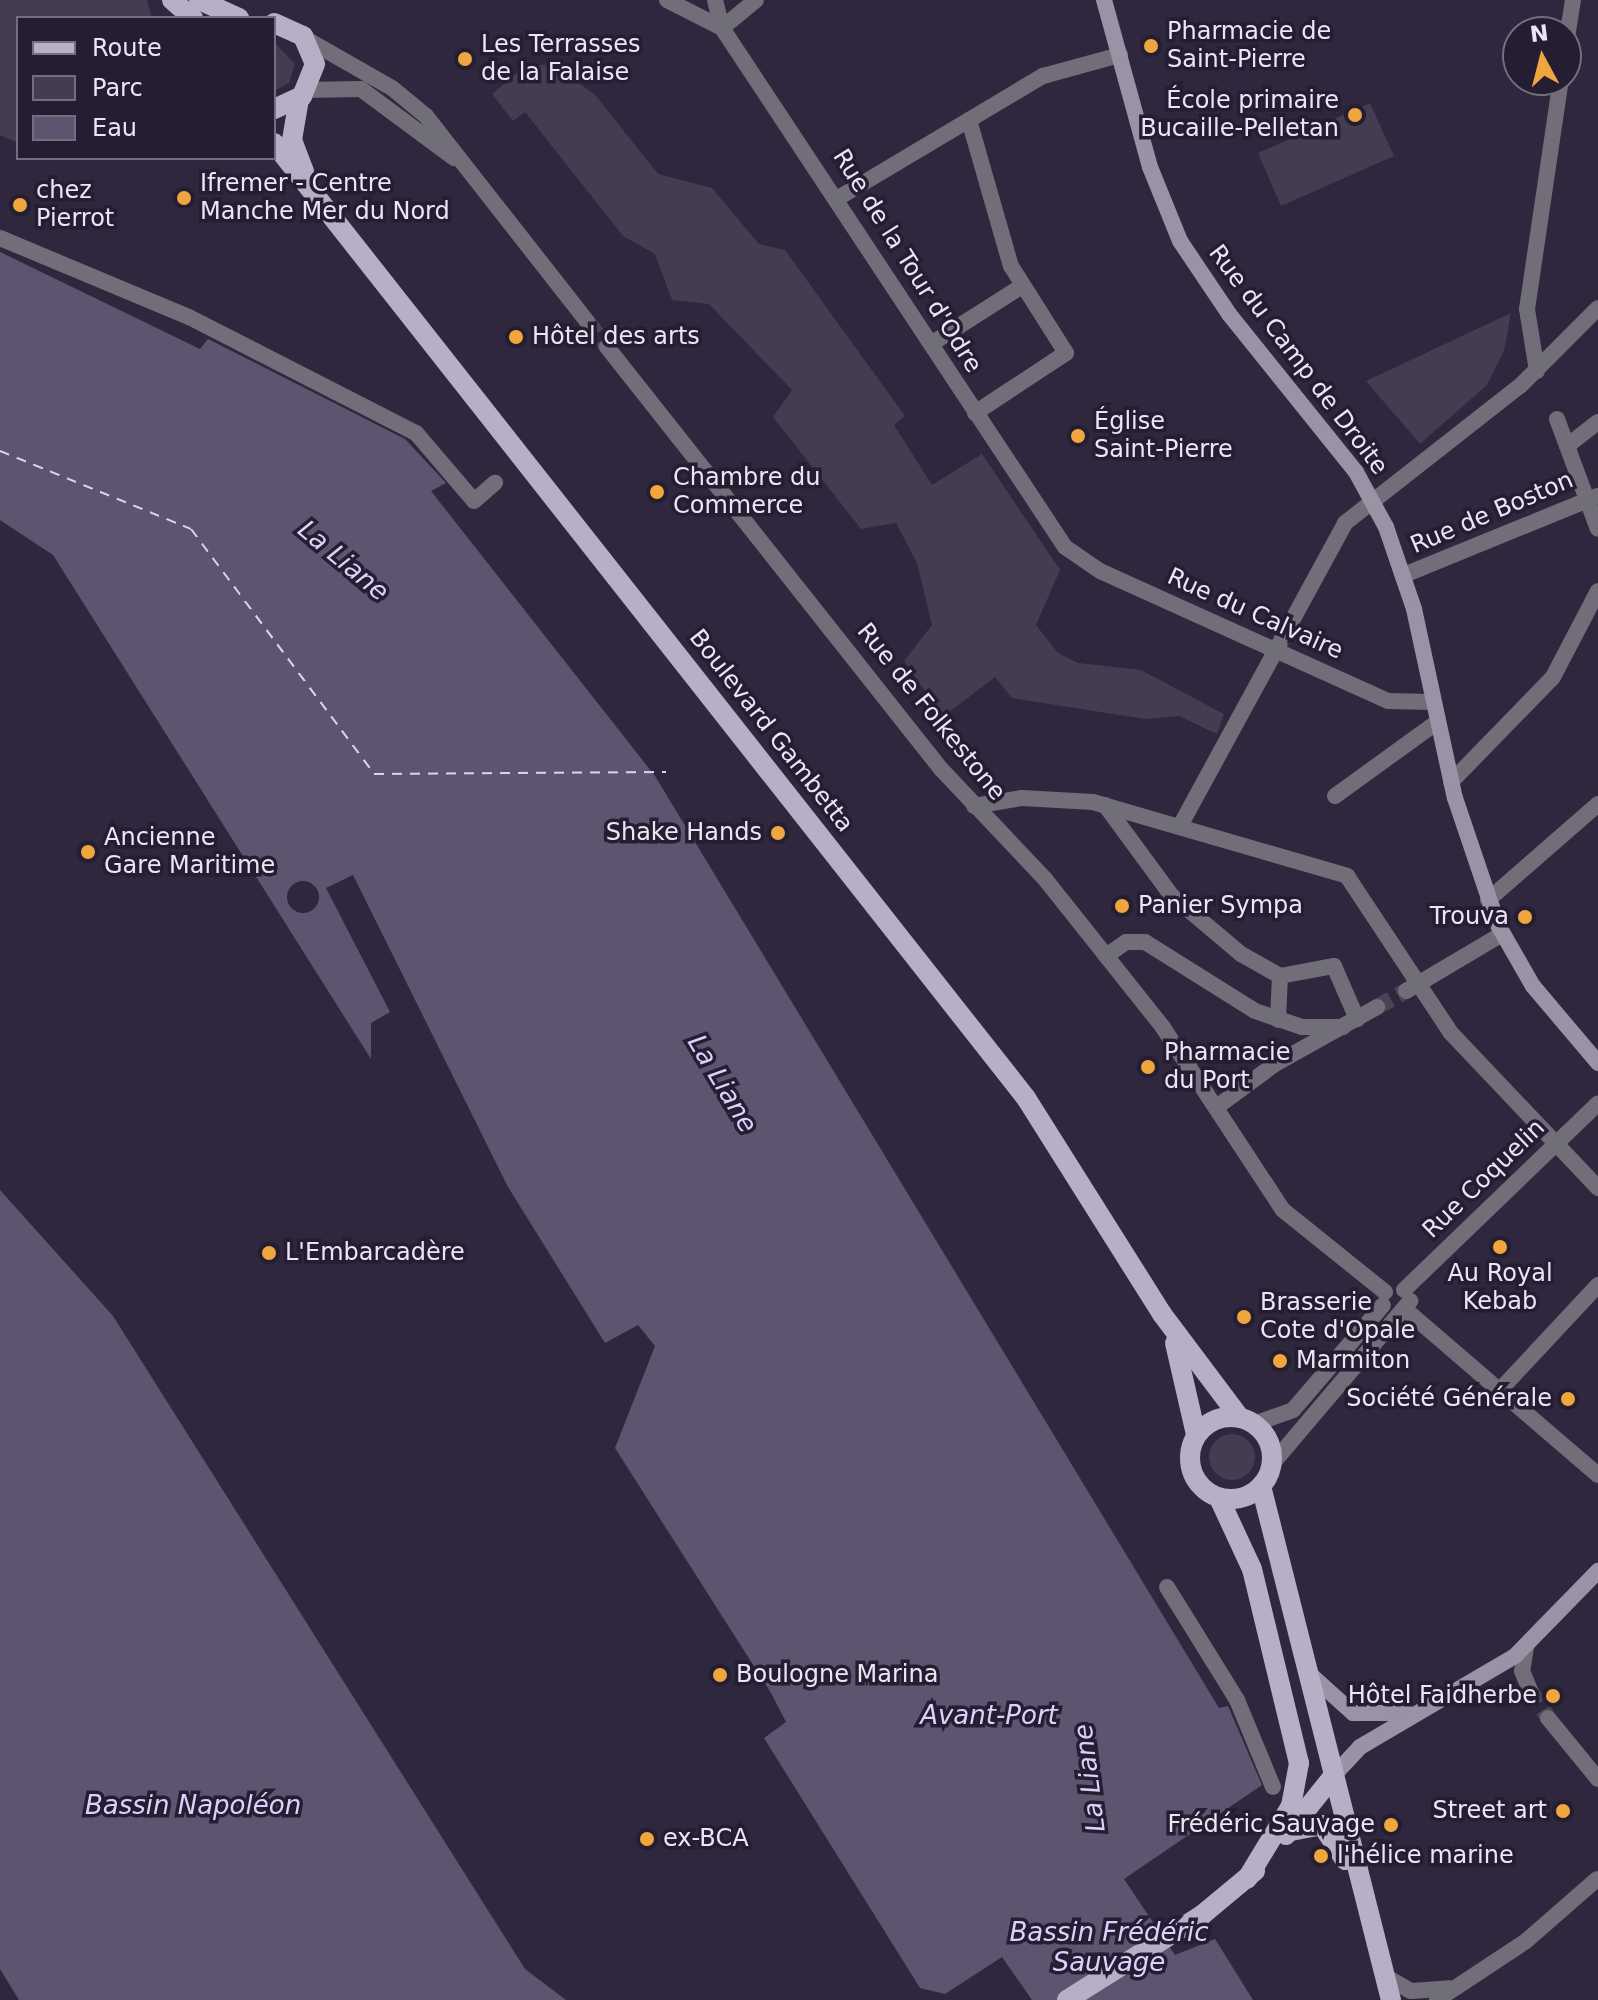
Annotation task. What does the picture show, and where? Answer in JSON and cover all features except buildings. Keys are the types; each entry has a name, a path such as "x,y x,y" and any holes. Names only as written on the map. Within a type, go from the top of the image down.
{"main road":[{"path":"172,0 191,16"},
{"path":"199,0 235,16"},
{"path":"276,24 306,39"},
{"name":"Boulevard Gambetta","path":"306,39 315,64 303,94 293,147 317,196"},
{"path":"276,108 303,94"},
{"name":"Boulevard Gambetta","path":"276,145 1026,1098 1162,1314"},
{"path":"1162,1314 1247,1421 1270,1444 1272,1464 1261,1486 1244,1497 1219,1498"},
{"path":"1162,1314 1189,1386 1196,1435 1191,1469 1219,1498 1252,1569 1299,1763 1291,1806 1247,1879"},
{"path":"1196,1435 1213,1421 1247,1421"},
{"path":"1261,1486 1313,1677 1363,1900 1391,2000"},
{"path":"1067,2000 1190,1922 1247,1879 1334,1775"},
{"path":"1289,1832 1307,1822 1325,1827 1363,1900"}],"street":[{"path":"667,0 722,28 756,0"},
{"name":"Rue de la Tour d'Odre","path":"715,0 722,28 838,198 1065,547"},
{"name":"Rue du Camp de Droite","path":"1104,0 1150,167 1180,241 1375,504 1404,575 1451,782 1488,900 1502,934 1528,979 1598,1063"},
{"path":"306,39 406,98 468,169 587,321"},
{"path":"838,198 1043,76 1120,55"},
{"path":"303,94 361,89 468,169"},
{"path":"1537,371 1527,309 1559,96"},
{"path":"969,120 1022,286 1066,353 975,413"},
{"path":"0,238 189,317 416,433 474,501 495,483"},
{"path":"931,344 1022,286"},
{"path":"1180,826 1337,536 1520,386 1598,308"},
{"name":"Rue de Folkestone","path":"607,347 974,806 1106,956 1218,1106 1289,1216 1392,1306 1500,1390 1598,1475"},
{"path":"1557,419 1593,498 1598,529"},
{"path":"1567,446 1598,422"},
{"name":"Rue de Boston","path":"1404,575 1593,498"},
{"name":"Rue du Calvaire","path":"1065,547 1100,571 1395,704 1432,702"},
{"path":"1451,782 1553,677 1598,591"},
{"path":"1335,796 1436,723"},
{"path":"974,806 1047,797 1105,805 1340,871 1383,926 1412,987 1460,1044 1598,1188"},
{"path":"1488,900 1598,804"},
{"path":"1105,805 1171,895 1241,954 1280,976 1334,966 1350,1023"},
{"path":"1412,987 1502,934"},
{"path":"1106,956 1126,942 1145,942 1228,997 1278,1020 1350,1023"},
{"path":"1278,1020 1280,976"},
{"path":"1218,1106 1377,1007"},
{"name":"Rue Coquelin","path":"1392,1306 1404,1290 1598,1103"},
{"path":"1500,1390 1598,1285"},
{"path":"1247,1421 1293,1410 1392,1306"},
{"path":"1272,1464 1392,1306"},
{"path":"1334,1775 1360,1747 1526,1647 1598,1571"},
{"path":"1167,1587 1237,1700 1273,1787"},
{"path":"1526,1647 1522,1671 1530,1690"},
{"path":"1313,1677 1353,1713 1386,1718 1428,1705"},
{"path":"1548,1718 1595,1770"},
{"path":"1437,2000 1451,1988 1516,1949 1597,1879"},
{"path":"1383,1975 1411,1991 1451,1988"}],"green space":[{"path":"0,0 147,0 151,16 16,16 16,142 0,135"},
{"path":"276,44 295,64 289,83 276,90"},
{"path":"555,64 596,96 658,174 712,188 759,244 785,250 905,416 894,425 932,485 982,454 1060,570 1036,625 1058,653 1078,663 1141,670 1224,714 1217,734 1179,716 1145,719 1012,698 995,677 943,717 904,661 932,625 917,563 896,523 861,529 773,417 792,390 709,304 672,300 655,254 623,236 525,112 513,121 492,94 525,66"},
{"path":"1370,103 1394,156 1281,206 1258,153"},
{"path":"1511,313 1504,351 1487,385 1420,444 1366,381"},
{"path":"1232,1434 1248,1441 1255,1457 1248,1473 1232,1480 1216,1473 1209,1457 1216,1441"}],"water":[{"name":"Avant-Port","path":"0,252 200,349 208,339 405,439 446,483 431,491 655,776 1219,1708 1228,1706 1262,1785 1124,1879 1175,1955 1215,1939 1253,2000 1032,2000 1002,1957 945,1994 920,1988 764,1738 786,1722 771,1693 615,1448 655,1346 638,1325 605,1343 508,1187 353,875 326,888 390,1012 371,1023 371,1059 53,555 0,520"},
{"name":"Bassin Napoléon","path":"0,1190 113,1316 525,1969 566,2000 19,2000 0,1969"}],"pier":[{"path":"303,881 314,886 319,897 314,908 303,913 292,908 287,897 292,886"}],"ferry route":[{"path":"0,451 191,529 374,774 666,772"}],"tunnel":[{"path":"587,321 607,347"},
{"path":"1377,1007 1406,991"},
{"path":"1530,1690 1548,1718"}],"place":[{"name":"Pharmacie de Saint-Pierre","path":"1151,46"},
{"name":"Les Terrasses de la Falaise","path":"465,59"},
{"name":"École primaire Bucaille-Pelletan","path":"1355,115"},
{"name":"Ifremer - Centre Manche Mer du Nord","path":"184,198"},
{"name":"chez Pierrot","path":"20,205"},
{"name":"Hôtel des arts","path":"516,337"},
{"name":"Église Saint-Pierre","path":"1078,436"},
{"name":"Chambre du Commerce","path":"657,492"},
{"name":"Shake Hands","path":"778,833"},
{"name":"Ancienne Gare Maritime","path":"88,852"},
{"name":"Panier Sympa","path":"1122,906"},
{"name":"Trouva","path":"1525,917"},
{"name":"Pharmacie du Port","path":"1148,1067"},
{"name":"Au Royal Kebab","path":"1500,1247"},
{"name":"L'Embarcadère","path":"269,1253"},
{"name":"Brasserie Cote d'Opale","path":"1244,1317"},
{"name":"Marmiton","path":"1280,1361"},
{"name":"Société Générale","path":"1568,1399"},
{"name":"Boulogne Marina","path":"720,1675"},
{"name":"Hôtel Faidherbe","path":"1553,1696"},
{"name":"Street art","path":"1563,1811"},
{"name":"Frédéric Sauvage","path":"1391,1825"},
{"name":"ex-BCA","path":"647,1839"},
{"name":"l'hélice marine","path":"1321,1856"}],"water label":[{"name":"La Liane","path":"343,561"},
{"name":"La Liane","path":"722,1084"},
{"name":"La Liane","path":"1090,1778"},
{"name":"Bassin Frédéric Sauvage","path":"1109,1948"}]}
